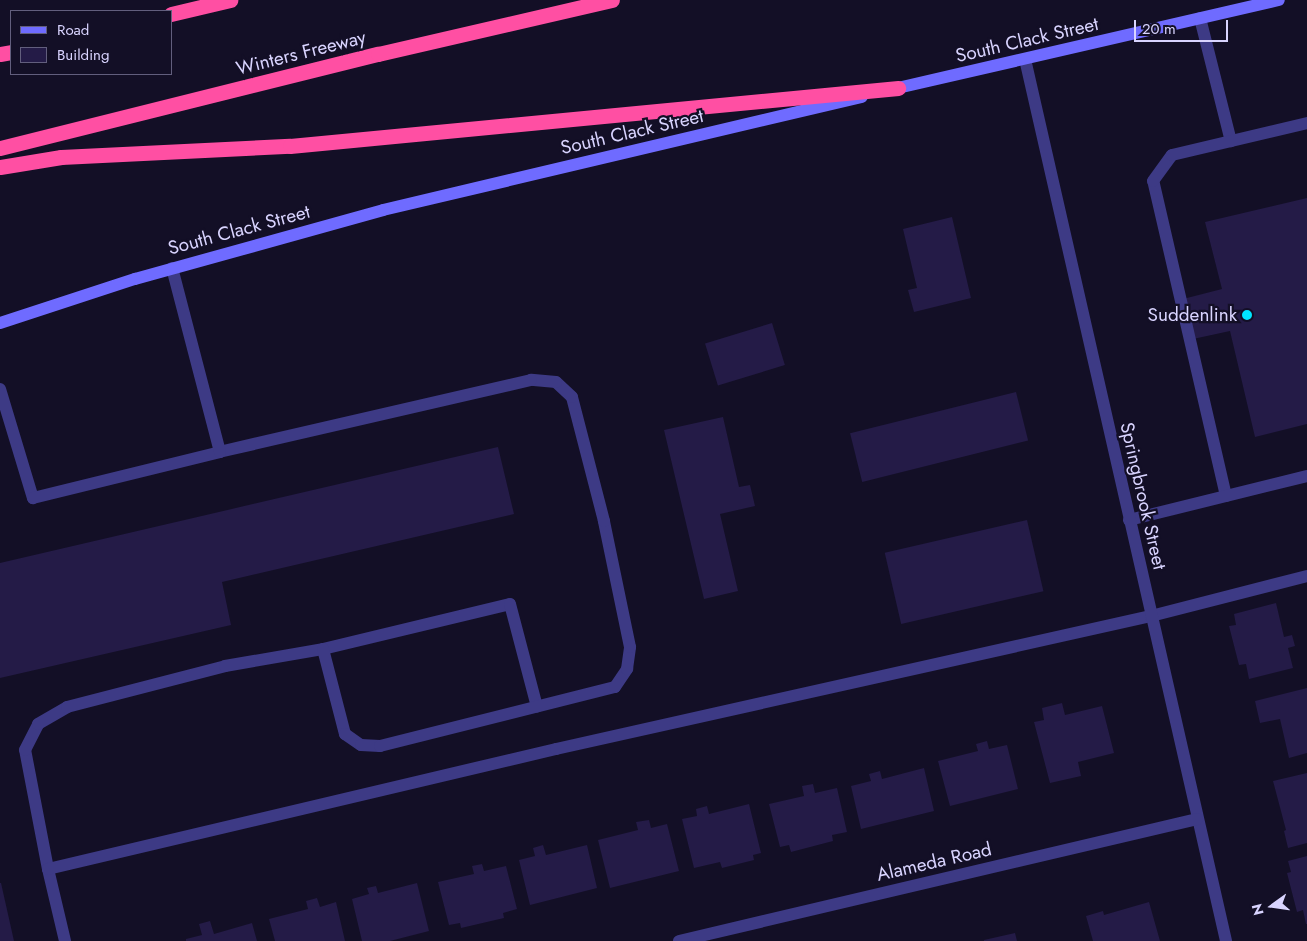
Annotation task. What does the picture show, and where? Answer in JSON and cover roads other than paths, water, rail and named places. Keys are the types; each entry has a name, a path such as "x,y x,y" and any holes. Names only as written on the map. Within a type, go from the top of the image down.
{"highway":[{"path":"172,14 230,0"},
{"name":"Winters Freeway","path":"0,148 378,54 612,0"},
{"path":"0,168 60,157 290,146 898,88"}],"main road":[{"name":"South Clack Street","path":"0,323 172,268 383,210 1279,0"}],"street":[{"path":"1200,18 1231,141"},
{"name":"Springbrook Street","path":"1026,59 1226,941"},
{"path":"1226,496 1153,181 1172,155 1307,123"},
{"path":"172,268 220,452"},
{"path":"0,389 33,498 220,452 531,380 556,382 572,397 604,521 630,647 627,669 615,687 380,746 361,745 345,734 323,649"},
{"path":"1129,520 1307,476"},
{"path":"48,869 566,747 1151,616 1307,576"},
{"path":"66,941 48,869 25,750 38,724 67,707 225,666 323,649 510,604 537,707"},
{"name":"Alameda Road","path":"679,941 1197,819"}],"place":[{"name":"Suddenlink","path":"1247,315"}]}
